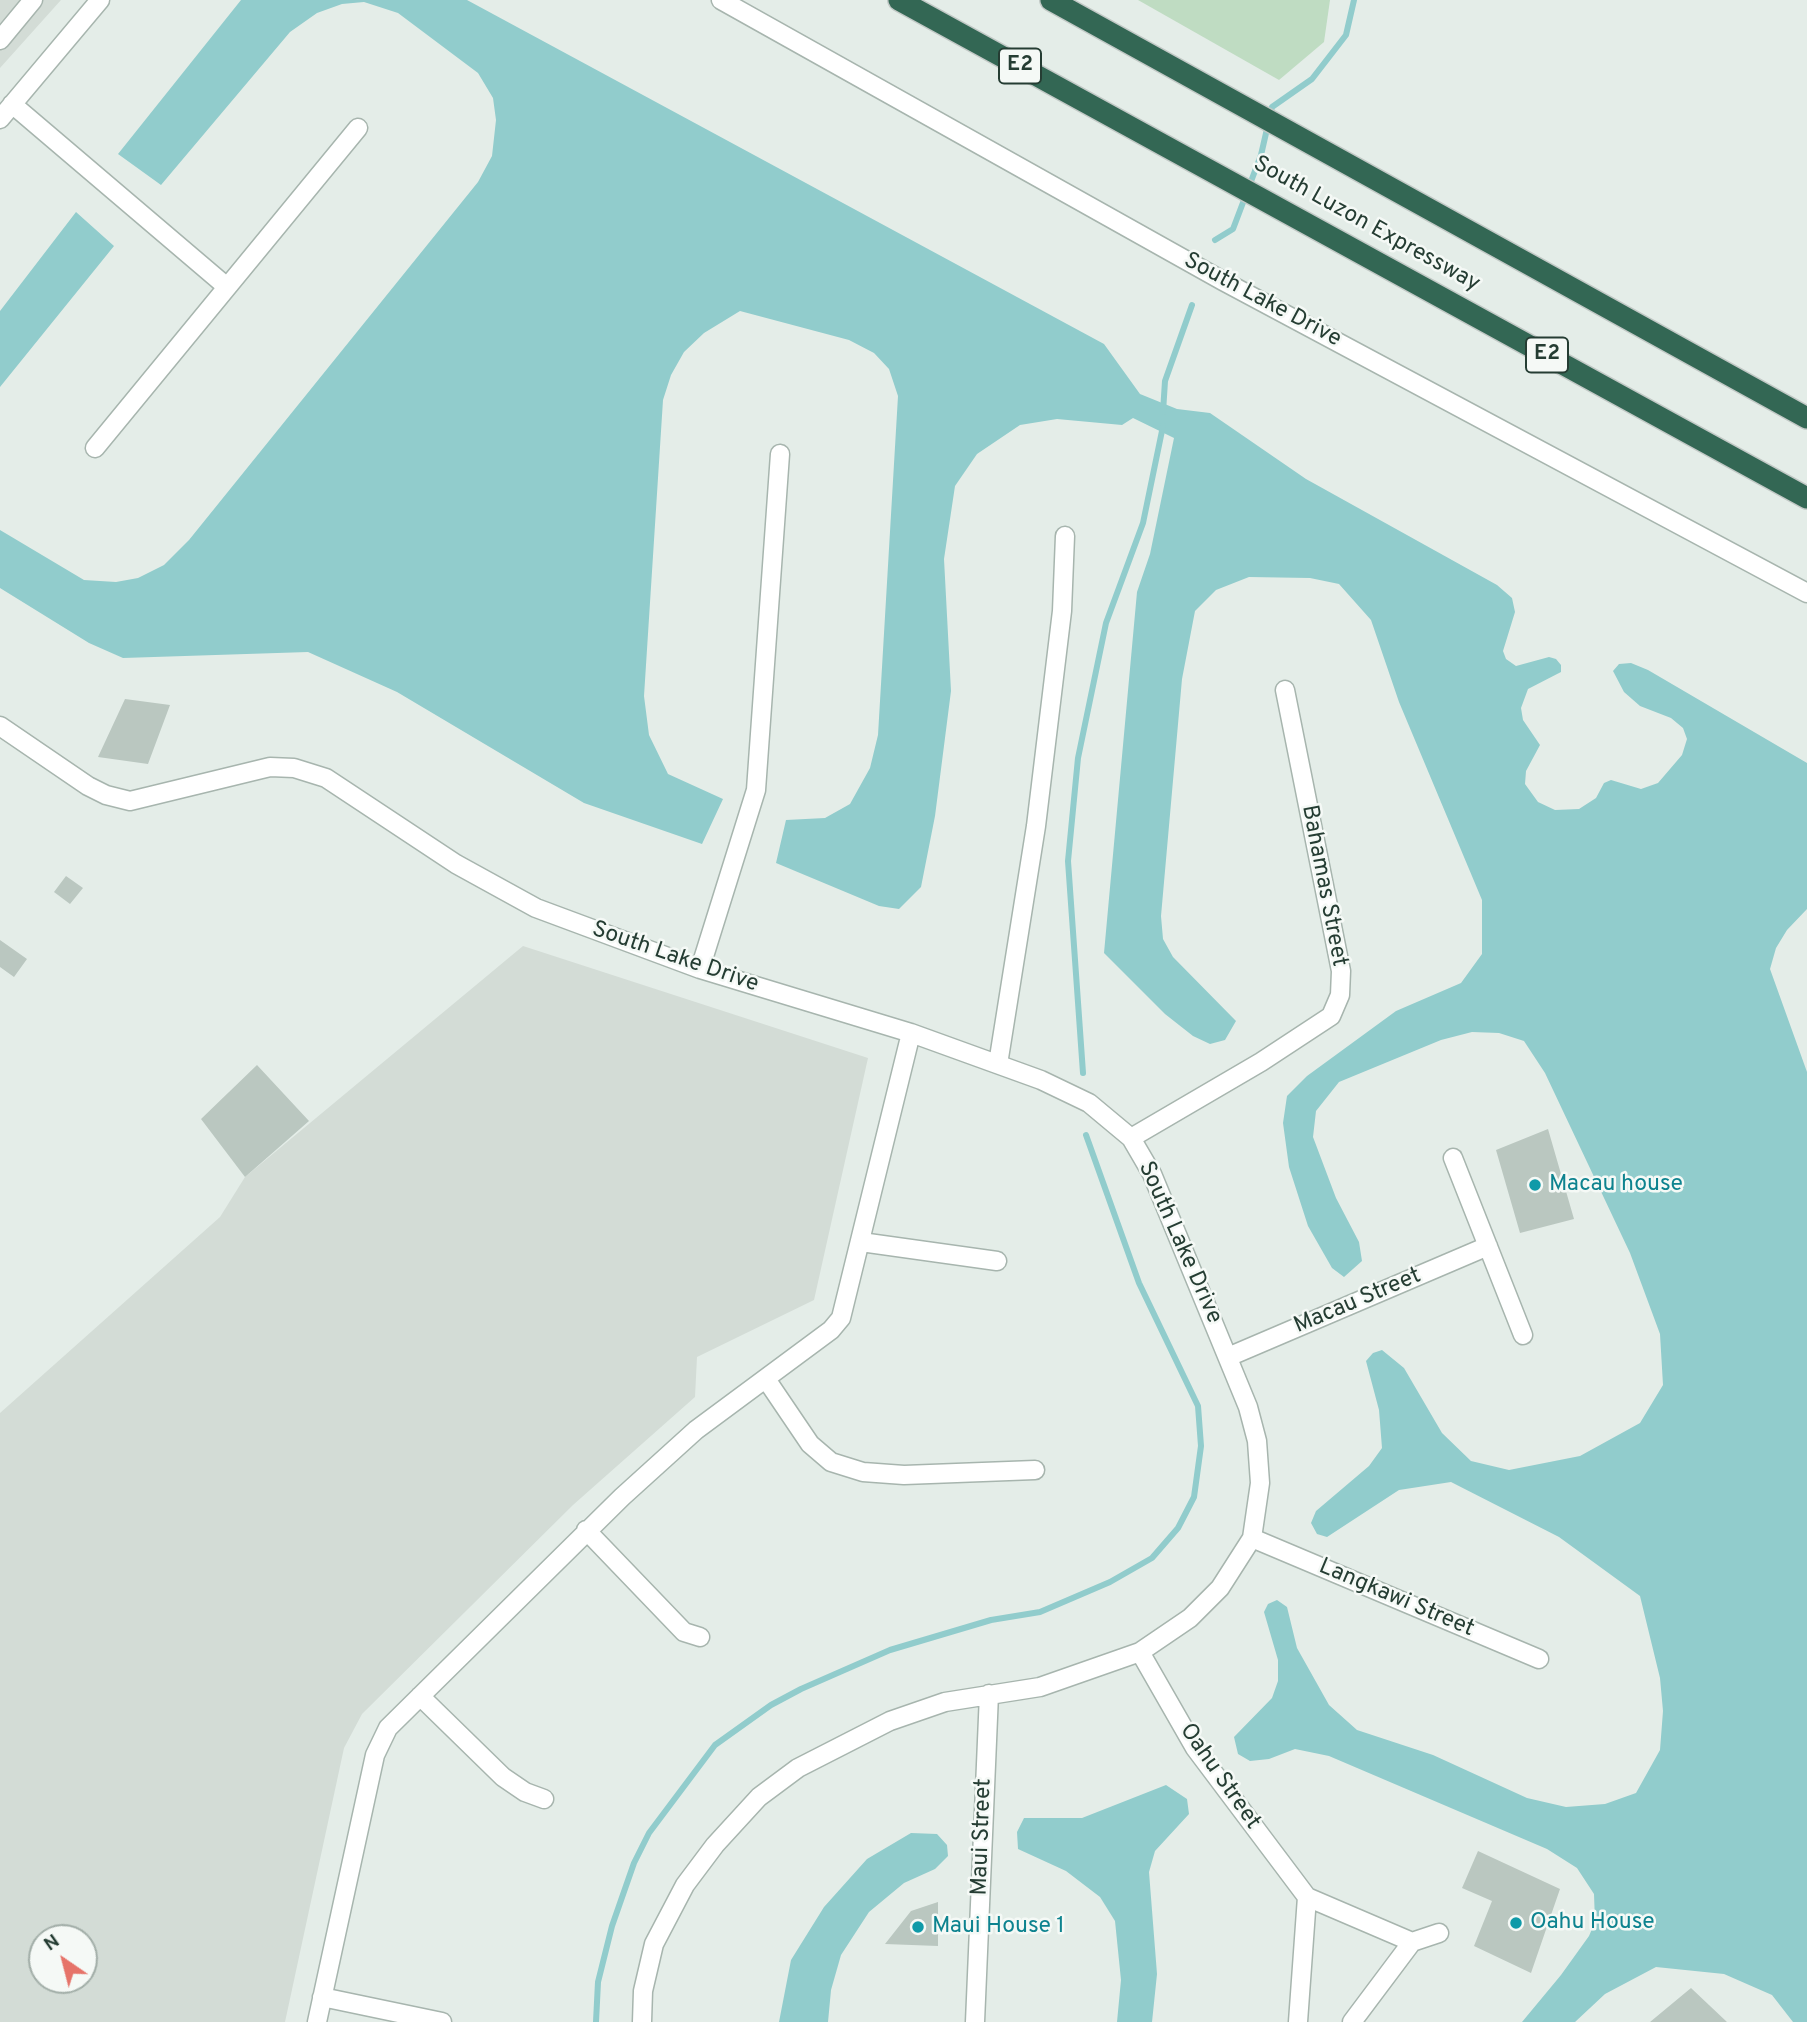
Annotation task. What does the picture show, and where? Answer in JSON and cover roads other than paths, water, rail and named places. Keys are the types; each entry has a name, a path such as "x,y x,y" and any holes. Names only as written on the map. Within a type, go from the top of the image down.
{"highway":[{"name":"South Luzon Expressway","path":"899,0 1807,498"},
{"name":"South Luzon Expressway","path":"1051,0 1807,418"}],"street":[{"path":"0,40 33,0"},
{"path":"0,119 100,0"},
{"name":"South Lake Drive","path":"721,0 1223,281 1807,593"},
{"path":"12,104 227,287"},
{"path":"95,449 358,128"},
{"path":"699,969 755,790 780,454"},
{"path":"998,1064 1036,826 1062,611 1065,536"},
{"name":"Bahamas Street","path":"1131,1138 1261,1062 1331,1016 1340,995 1341,971 1285,690"},
{"name":"South Lake Drive","path":"0,726 88,786 106,795 130,801 270,766 294,768 326,778 456,864 536,908 699,969 911,1033 1041,1080 1089,1103 1131,1138 1152,1174 1228,1357 1257,1441 1260,1483 1252,1538 1220,1588 1190,1618 1140,1652 1040,1687 946,1702 890,1721 798,1768 760,1797 715,1845 685,1885 654,1944 643,1991 642,2022"},
{"path":"317,2022 379,1744 388,1728 586,1530 696,1430 831,1330 841,1318 911,1033"},
{"path":"1453,1158 1523,1335"},
{"path":"861,1242 997,1261"},
{"name":"Macau Street","path":"1228,1357 1488,1246"},
{"path":"766,1378 810,1444 831,1462 863,1472 904,1475 1035,1470"},
{"path":"586,1530 684,1632 700,1637"},
{"name":"Langkawi Street","path":"1252,1538 1539,1659"},
{"name":"Oahu Street","path":"1140,1652 1195,1748 1307,1897"},
{"name":"Maui Street","path":"975,2022 989,1694"},
{"path":"420,1696 503,1777 525,1792 544,1799"},
{"path":"1298,2022 1307,1897 1412,1942"},
{"path":"1352,2022 1412,1942 1439,1933"},
{"path":"322,1997 442,2022"}],"water":[{"path":"241,0 467,0 1104,344 1140,394 1177,409 1210,413 1306,479 1497,585 1512,598 1515,612 1503,651 1506,659 1516,666 1549,657 1556,659 1561,665 1561,672 1528,689 1521,708 1523,720 1540,745 1526,771 1525,784 1538,802 1555,810 1579,809 1596,798 1604,783 1611,780 1641,789 1658,783 1682,755 1687,739 1683,728 1671,718 1640,706 1624,692 1613,671 1619,664 1631,663 1648,670 1807,763 1807,909 1787,930 1776,948 1770,969 1807,1072 1807,2022 1793,2022 1772,1995 1724,1974 1656,1967 1605,1994 1575,2022 1522,2022 1561,1975 1589,1936 1595,1922 1594,1894 1577,1868 1547,1849 1329,1756 1295,1749 1269,1759 1250,1761 1238,1754 1234,1737 1272,1698 1278,1681 1278,1660 1264,1612 1268,1604 1277,1600 1287,1607 1297,1648 1329,1705 1357,1730 1433,1755 1527,1798 1566,1807 1605,1804 1636,1793 1660,1750 1663,1711 1660,1678 1640,1596 1559,1537 1451,1482 1399,1490 1327,1537 1317,1534 1311,1523 1316,1511 1369,1466 1382,1448 1379,1410 1366,1361 1373,1353 1382,1350 1404,1368 1442,1433 1471,1461 1509,1470 1580,1456 1640,1423 1663,1385 1660,1334 1630,1253 1545,1073 1524,1041 1499,1033 1472,1032 1441,1040 1339,1082 1316,1111 1313,1137 1336,1198 1359,1242 1362,1261 1344,1277 1332,1268 1308,1226 1289,1167 1283,1123 1287,1096 1307,1076 1396,1011 1461,983 1482,954 1482,900 1399,702 1371,620 1339,584 1310,578 1249,577 1216,590 1195,611 1182,679 1161,916 1163,939 1173,957 1236,1021 1225,1040 1210,1044 1193,1036 1165,1014 1104,953 1137,592 1150,554 1174,438 1133,418 1122,425 1057,419 1020,425 977,454 955,486 944,559 951,691 935,816 921,887 899,909 879,906 776,863 786,820 825,818 850,804 870,768 878,735 898,396 889,369 874,353 849,340 740,311 704,333 684,352 671,375 663,400 644,696 649,735 668,774 723,799 702,844 584,803 397,692 308,652 123,658 89,643 0,588 0,530 84,580 116,582 138,578 164,565 189,540 478,182 492,156 496,120 493,98 478,73 398,13 364,2 342,4 317,13 290,32 161,185 118,154"},
{"path":"76,212 114,246 0,387 0,311"},
{"path":"1166,1785 1187,1799 1189,1814 1155,1851 1149,1872 1157,1974 1152,2022 1117,2022 1121,1980 1115,1921 1100,1897 1066,1871 1018,1849 1017,1832 1024,1818 1082,1818"},
{"path":"911,1833 937,1834 947,1845 948,1856 935,1869 904,1883 869,1912 841,1955 831,1990 828,2022 779,2022 791,1960 824,1907 867,1859"}],"waterway":[{"path":"1215,240 1233,229 1261,155 1272,107 1312,79 1346,35 1354,0"},
{"path":"1163,412 1165,381 1192,305"},
{"path":"1083,1073 1068,861 1078,758 1106,623 1143,523 1163,426"},
{"path":"596,2022 598,1982 612,1926 634,1863 649,1833 715,1745 771,1705 890,1650 991,1620 1040,1612 1110,1582 1152,1558 1178,1528 1194,1497 1201,1446 1198,1406 1139,1283 1086,1135"}],"place":[{"name":"Macau house","path":"1535,1185"},
{"name":"Oahu House","path":"1516,1923"},
{"name":"Maui House 1","path":"918,1927"}]}
